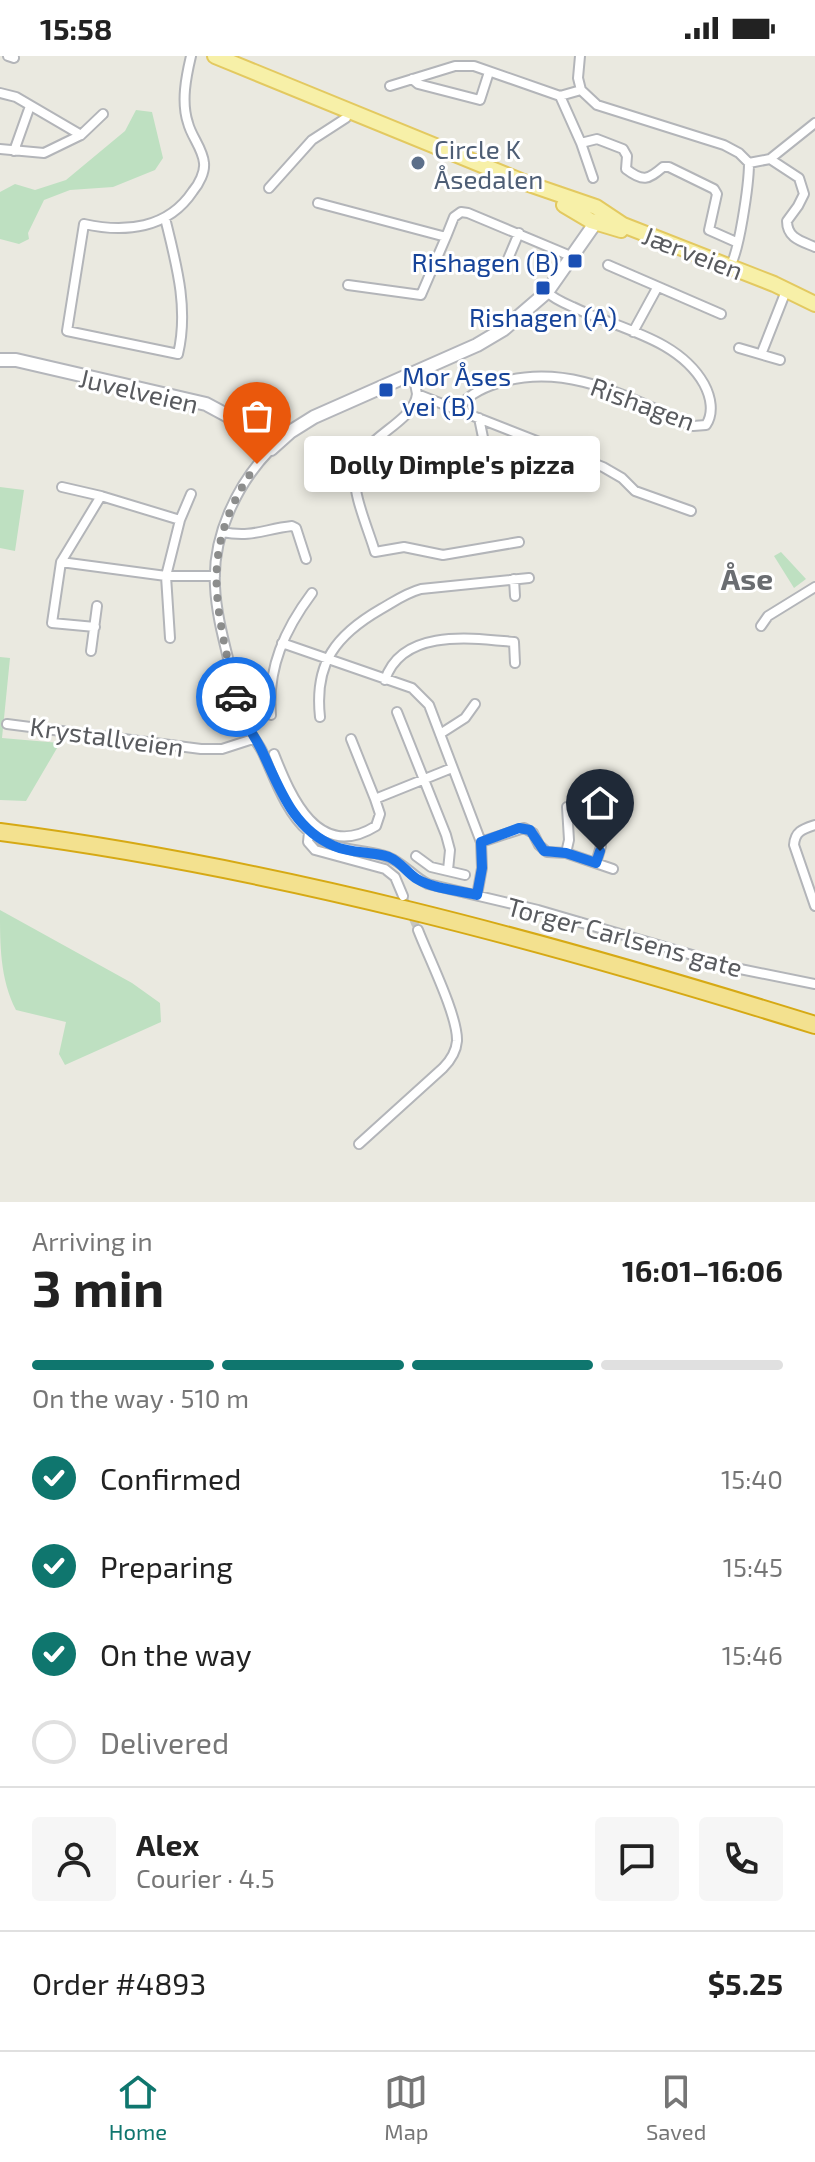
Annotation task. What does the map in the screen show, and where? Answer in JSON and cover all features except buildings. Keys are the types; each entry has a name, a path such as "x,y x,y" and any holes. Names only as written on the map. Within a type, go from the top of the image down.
{"highway":[{"path":"0,832 167,859 317,889 447,920 673,981 815,1025"},
{"path":"0,841 166,869 422,922 528,949 815,1035"}],"main road":[{"name":"Jærveien","path":"215,56 526,183 550,189 593,216 815,304"}],"street":[{"path":"165,218 182,297 178,354 67,331 84,224 109,230 141,228 165,218 196,188 204,163 187,123 184,104 191,56"},
{"path":"580,56 578,78 581,90 597,105 724,145 749,163 749,183 736,255 726,267"},
{"path":"390,86 455,66 474,66 560,96 581,90"},
{"path":"412,79 418,84 480,100 489,72"},
{"path":"0,93 12,96 81,135"},
{"path":"560,96 593,178"},
{"path":"14,151 30,106"},
{"path":"269,188 312,140 346,118 349,111"},
{"path":"0,149 44,153 81,135 103,114"},
{"path":"749,163 770,159 815,123"},
{"path":"581,143 597,139 623,149 627,156 625,168 643,178 650,178 663,167 669,167 714,189 716,197 709,230 736,242"},
{"path":"770,159 799,178 804,194 787,221 787,227 796,239 815,247"},
{"path":"804,194 814,194"},
{"path":"318,203 446,237"},
{"path":"348,285 421,295 454,217 461,212 573,257"},
{"path":"253,739 241,718 218,615 215,576 222,532 246,479 274,446 314,417 497,334 547,292 573,257 593,216"},
{"path":"508,259 519,233"},
{"path":"608,265 721,314"},
{"path":"633,332 657,288"},
{"path":"762,352 786,291"},
{"name":"Rishagen","path":"458,409 468,396 494,384 519,377 548,375 593,384 693,426 706,425 711,411 709,393 699,375 685,360 670,349 583,312 547,292"},
{"path":"739,348 762,352 780,360"},
{"name":"Juvelveien","path":"65,373 206,404 254,430 274,446"},
{"path":"413,373 417,394 413,406 363,453 355,467 354,478 375,552 404,547 443,555 519,542"},
{"path":"417,394 603,467 622,478 635,491 691,511"},
{"path":"479,418 486,452 537,480"},
{"path":"363,453 375,462 397,470 437,471"},
{"path":"62,487 180,520"},
{"path":"170,638 166,576 180,520 191,494"},
{"path":"95,627 52,623 61,562 101,496"},
{"path":"222,532 242,536 292,526 296,528 306,559"},
{"path":"61,562 166,576 215,576"},
{"path":"320,717 320,683 327,660 344,634 368,616 409,593 529,578"},
{"path":"514,579 515,596"},
{"path":"761,626 768,616 815,587"},
{"path":"271,715 269,691 282,643 298,611 312,593"},
{"path":"91,651 97,606"},
{"path":"515,663 516,632"},
{"path":"385,680 393,662 414,646 460,639 514,642"},
{"path":"282,643 420,694 429,705 481,842 482,868 477,895"},
{"path":"440,734 465,718 475,704"},
{"path":"397,712 450,850 448,870"},
{"name":"Krystallveien","path":"7,724 201,749 222,749 253,739"},
{"name":"Torger Carlsens gate","path":"253,739 260,747 290,810 309,832 337,847 389,857 414,878 428,884 635,937 740,969 815,984"},
{"path":"274,754 294,802 304,814 326,831 339,837 350,837 376,826 380,814 351,739"},
{"path":"375,799 452,768"},
{"path":"596,863 601,846 597,782"},
{"path":"566,853 569,840 567,807"},
{"path":"815,825 799,831 794,837 794,845 815,906"},
{"path":"481,842 524,828 533,833 544,851 566,853 613,869"},
{"path":"309,832 308,842 315,850 385,869 395,877 403,896"},
{"path":"416,856 431,867 465,875"},
{"path":"359,1144 443,1068 452,1058 457,1042 455,1024 418,930"}],"green space":[{"path":"136,110 152,112 163,158 155,170 113,187 70,190 44,200 28,233 29,239 19,244 0,239 0,192 15,184 35,190 66,180 125,131"},
{"path":"0,487 24,490 15,551 0,548"},
{"path":"781,552 806,579 794,588 774,556"},
{"path":"0,657 10,658 2,738 60,743 26,801 0,800"},
{"path":"0,910 132,983 160,1003 161,1022 65,1065 59,1054 66,1022 16,1010 2,962"}],"tunnel":[{"path":"403,896 418,930"}],"way so far":[{"path":"236,697 218,615 215,568 228,515 236,496 257,464"}],"place":[{"name":"Circle K Åsedalen","path":"418,163"},
{"name":"Rishagen (B)","path":"575,261"},
{"name":"Rishagen (A)","path":"543,288"},
{"name":"Mor Åses vei (B)","path":"386,390"},
{"name":"Dolly Dimple's pizza","path":"257,464"}],"district":[{"name":"Åse","path":"747,578"}],"route":[{"path":"236,697 241,718 260,747 290,810 309,832 337,847 389,857 414,878 477,895 482,868 481,842 515,829 530,830 547,852 566,853 596,863 600,851"}]}
